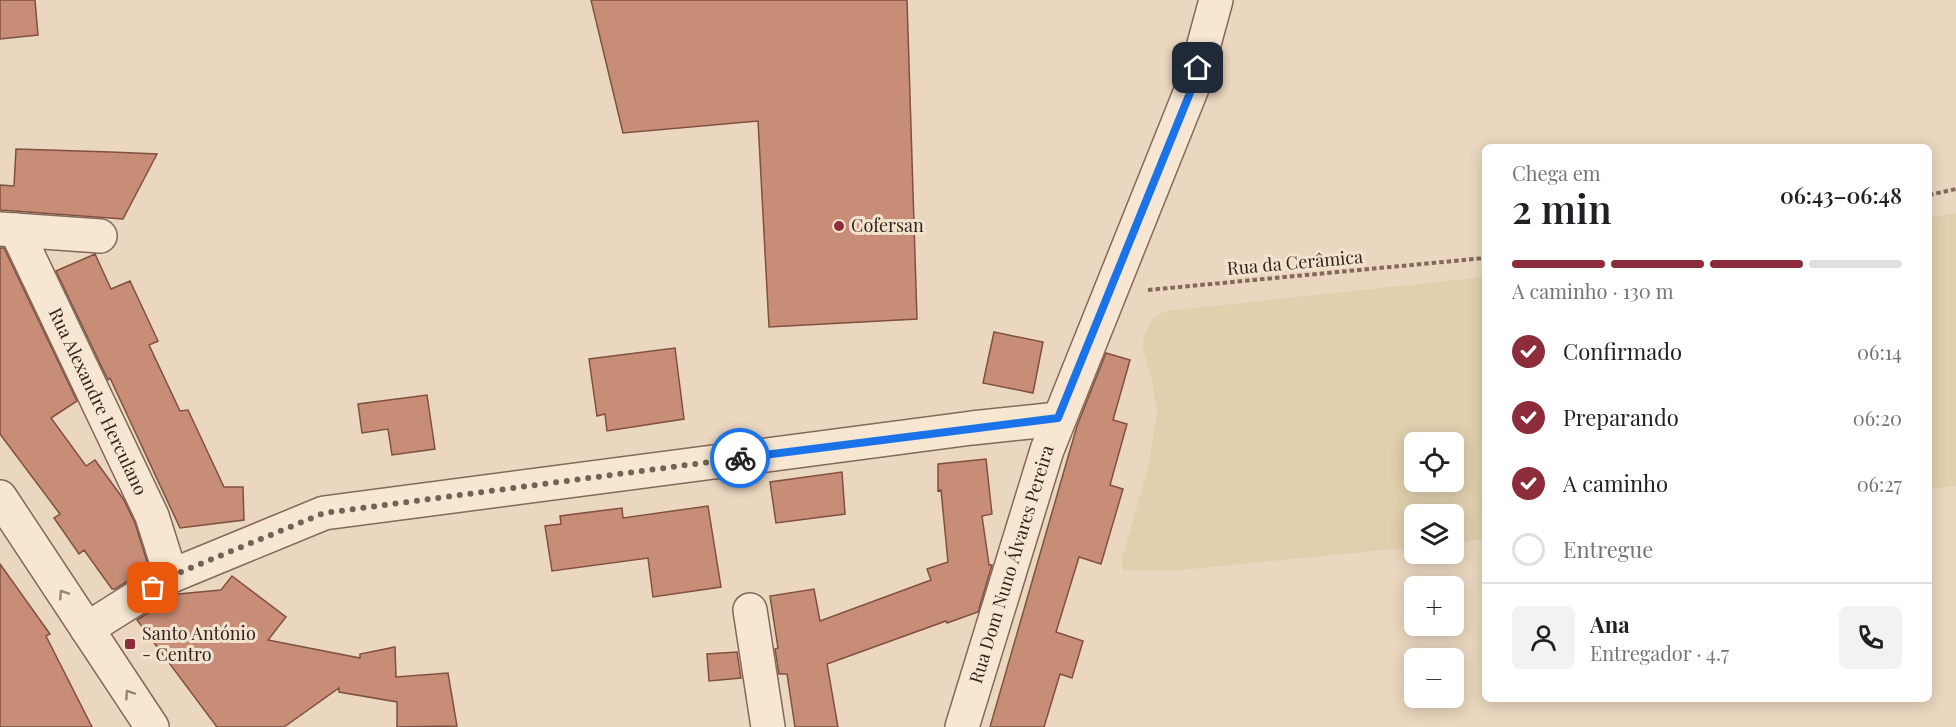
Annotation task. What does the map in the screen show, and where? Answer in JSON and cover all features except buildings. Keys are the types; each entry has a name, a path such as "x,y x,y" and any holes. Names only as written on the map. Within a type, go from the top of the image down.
{"street":[{"name":"Rua Dom Nuno Álvares Pereira","path":"962,727 1058,418 1192,88 1216,0"},
{"name":"Rua Alexandre Herculano","path":"8,230 100,236"},
{"name":"Rua Alexandre Herculano","path":"8,230 152,516 171,576"},
{"path":"87,629 171,576 324,513 1058,418"},
{"path":"0,497 152,727"},
{"path":"750,610 768,727"}],"path":[{"path":"1932,194 1956,189"},
{"name":"Rua da Cerâmica","path":"1108,294 1482,258"}],"shaded area":[{"path":"1956,213 1956,486 1932,489 1932,217"},
{"path":"1482,277 1482,539 1464,542 1464,504 1404,504 1404,548 1172,571 1123,570 1122,559 1149,464 1157,413 1152,379 1143,351 1144,337 1149,324 1165,311"}],"way so far":[{"path":"153,588 171,576 324,513 740,458"}],"place":[{"name":"Cofersan","path":"839,226"},
{"name":"Santo António - Centro","path":"130,644"}],"route":[{"path":"740,458 1058,418 1192,88 1198,68"}]}
